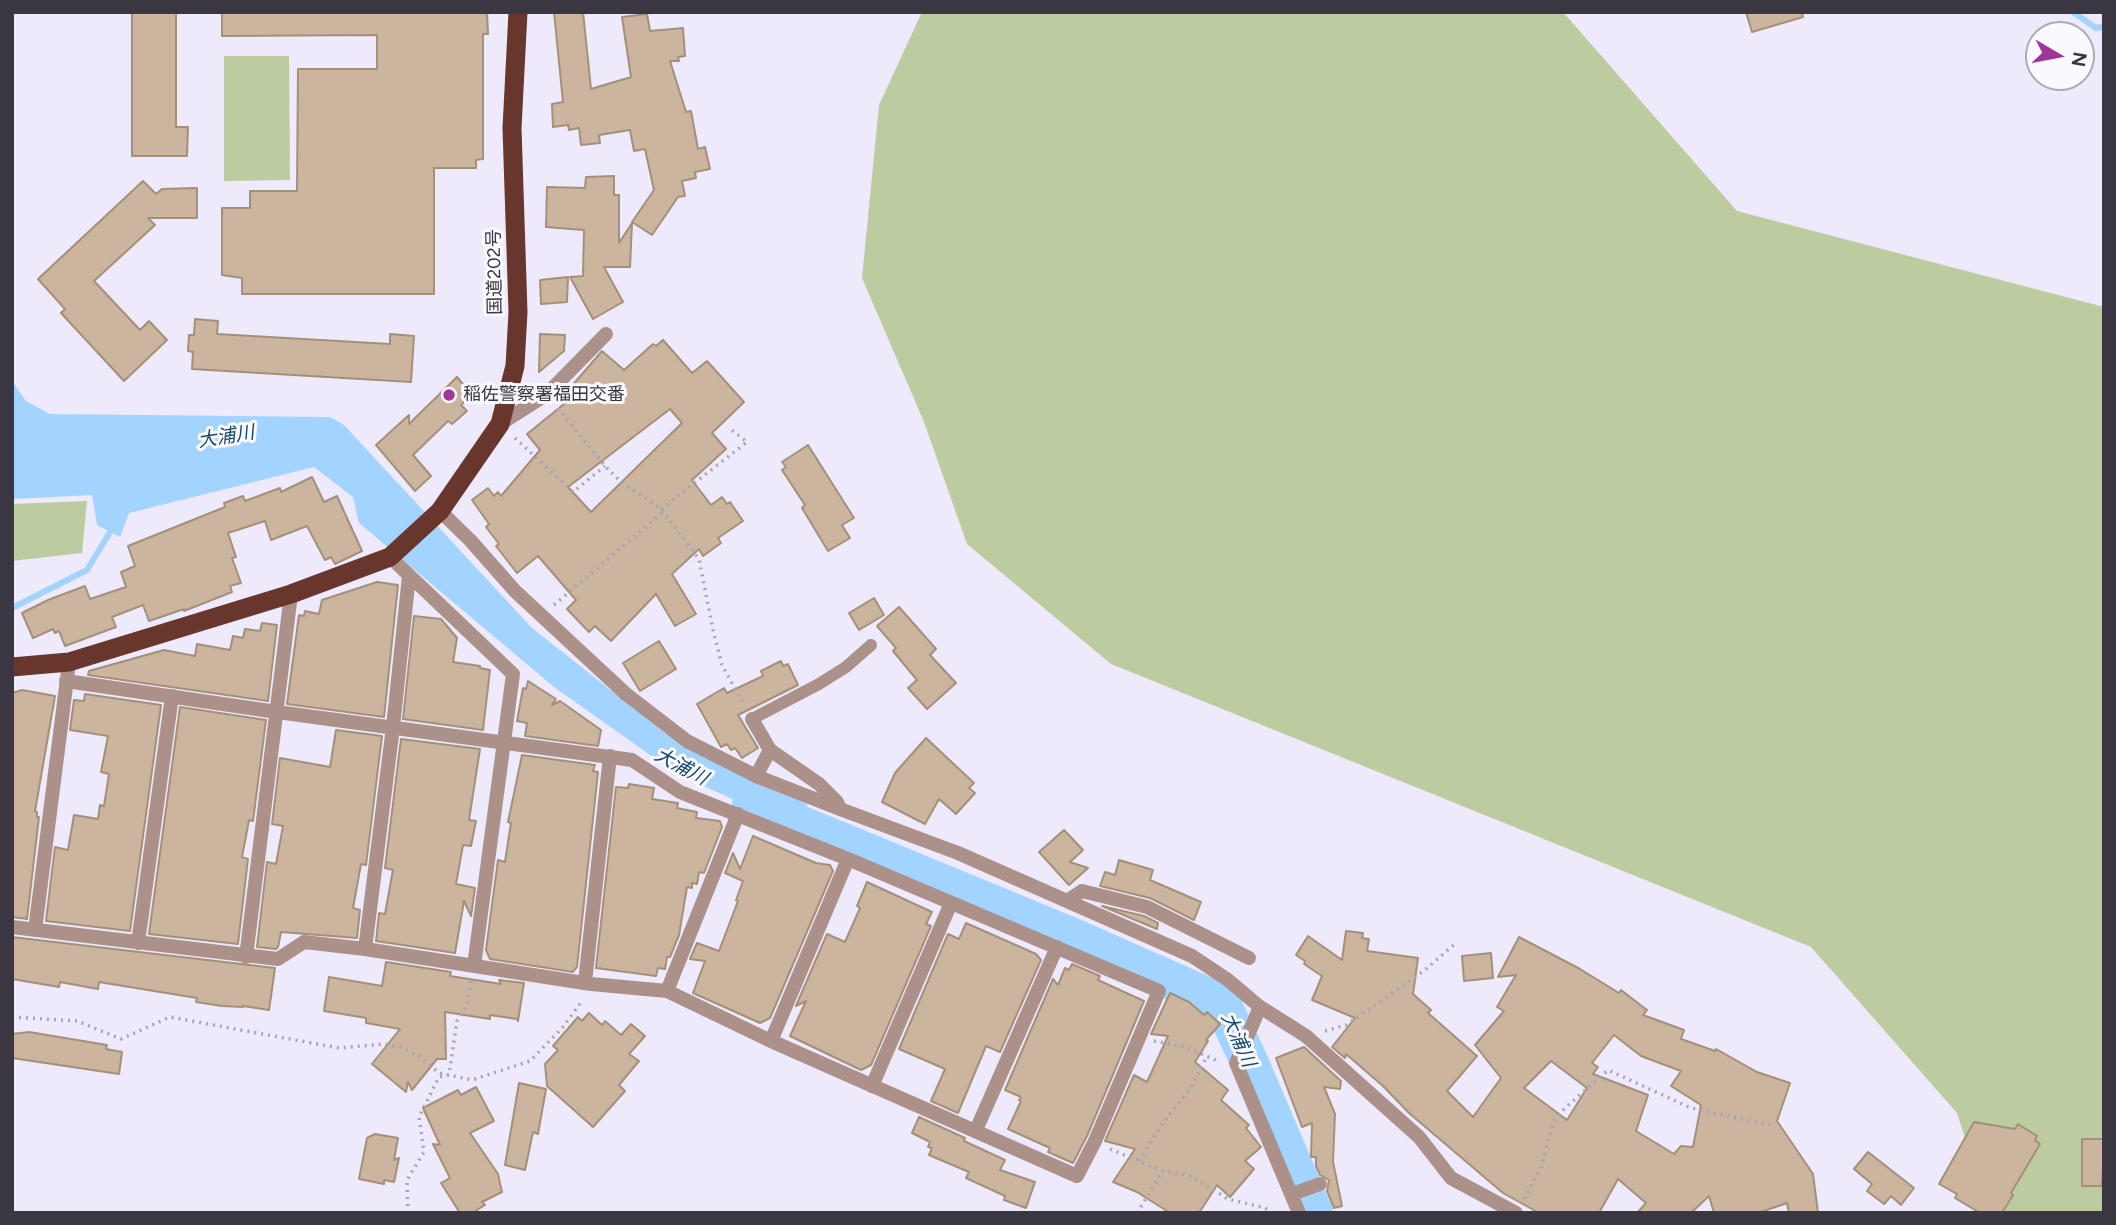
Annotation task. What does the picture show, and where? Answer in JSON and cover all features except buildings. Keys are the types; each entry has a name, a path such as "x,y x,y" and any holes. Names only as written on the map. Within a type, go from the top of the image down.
{"highway":[{"name":"国道202号","path":"394,554 440,511 500,424 515,366 518,312 512,128 517,12"},
{"path":"12,667 67,671 291,594 394,554"}],"street":[{"path":"500,424 547,394 606,334"},
{"path":"440,511 515,591 626,694 687,741 756,776 958,853 1192,956 1228,980 1260,1007 1306,1036 1419,1137 1451,1178 1519,1207"},
{"path":"394,554 409,576 513,674 474,966"},
{"path":"365,949 409,576"},
{"path":"246,957 291,594"},
{"path":"12,927 35,930 138,943 246,957 278,960 304,942 588,983 667,991 771,1041 1077,1176 1095,1141 1159,991 848,859 680,792 632,760 172,696 67,671 35,930"},
{"path":"138,943 172,696"},
{"path":"752,719 770,750 819,785 837,802 839,809"},
{"path":"756,776 770,750"},
{"path":"588,983 610,755"},
{"path":"667,991 738,814"},
{"path":"771,1041 848,859"},
{"path":"1067,901 1082,891 1147,907 1250,958"},
{"path":"872,1086 951,903"},
{"path":"976,1130 1057,947"},
{"path":"1260,1007 1236,1063 1299,1213"},
{"path":"1292,1194 1320,1184"}],"lane":[{"path":"752,719 819,684 846,667 871,645"}],"path":[{"path":"547,394 605,466 621,482 662,511 699,559 722,665 752,719"},
{"path":"500,424 573,492 605,466"},
{"path":"542,615 747,442 729,428"},
{"path":"1306,1036 1346,1026 1425,970 1457,942"},
{"path":"449,1075 457,1021 467,1006 474,966"},
{"path":"12,1017 77,1021 121,1039 170,1017 339,1048 385,1044 400,1047 419,1056 439,1073 472,1080 530,1061 580,1006 588,983"},
{"path":"1139,1038 1185,1047 1206,1058 1236,1063"},
{"path":"1139,1162 1163,1123 1192,1086 1206,1058"},
{"path":"1519,1207 1541,1167 1554,1121 1608,1070 1690,1108 1775,1126"},
{"path":"408,1213 407,1180 424,1152 419,1117 439,1077 449,1075"},
{"path":"1095,1141 1163,1171 1189,1175 1228,1199 1265,1208 1272,1213"},
{"path":"1137,1213 1163,1171"}],"green space":[{"path":"922,12 1563,12 1737,211 2104,307 2104,1213 1989,1213 1957,1113 1811,947 1111,664 967,544 924,422 862,278 879,105"},
{"path":"224,56 289,56 290,180 224,181"},
{"path":"87,501 82,553 12,561 12,504"}],"water":[{"path":"12,381 26,401 50,414 330,417 344,425 532,628 665,733 807,804 799,829 677,774 554,687 359,523 353,497 314,467 129,513 120,537 97,525 92,495 12,499"}],"waterway":[{"path":"2073,12 2096,28 2104,29"},
{"path":"12,608 87,570 113,527"},
{"name":"大浦川","path":"751,804 1066,934 1222,1003 1314,1213"}],"place":[{"name":"稲佐警察署福田交番","path":"449,395"}]}
